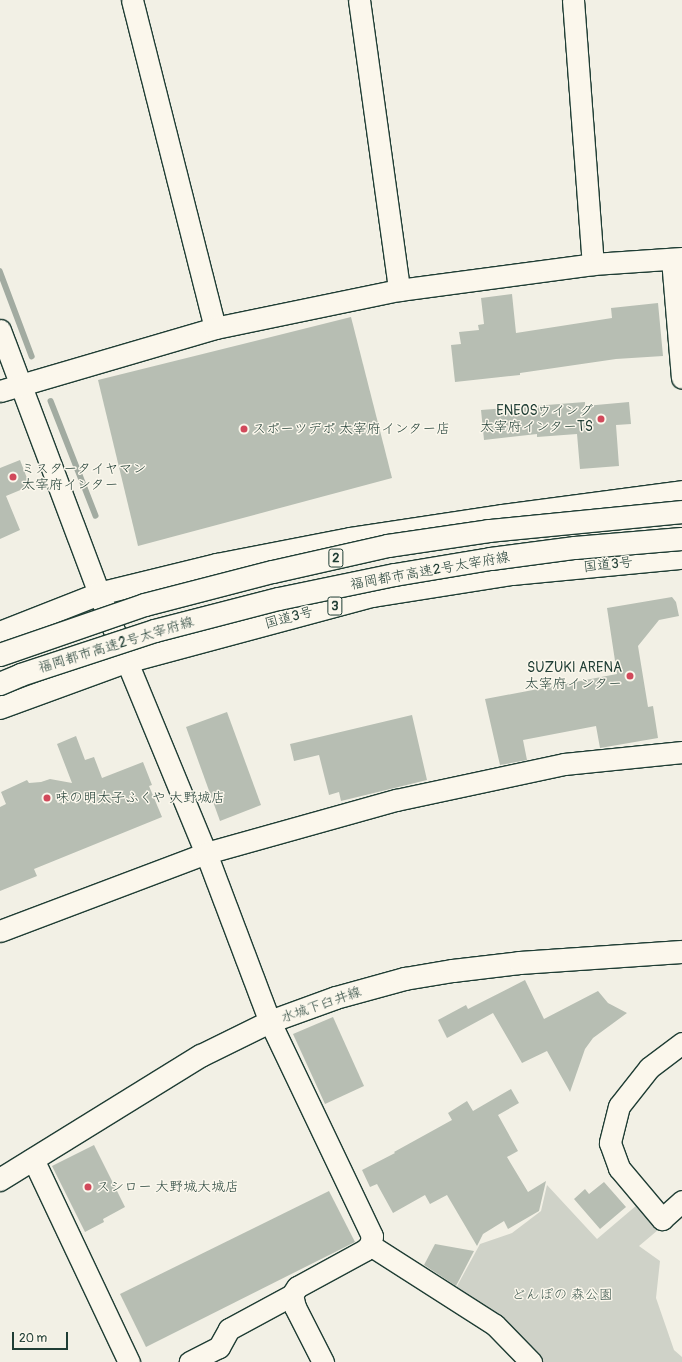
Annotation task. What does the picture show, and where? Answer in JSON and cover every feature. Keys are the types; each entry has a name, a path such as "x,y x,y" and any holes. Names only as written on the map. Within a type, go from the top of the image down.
{"main road":[{"path":"0,633 99,594 217,565 351,539 503,516 682,492"},
{"name":"福岡都市高速2号太宰府線","path":"0,655 146,604 273,572 388,546 489,531 682,512"},
{"name":"福岡都市高速2号太宰府線","path":"0,684 21,675 155,631 278,599 395,575 491,558 575,548 682,539"},
{"name":"国道3号","path":"0,708 126,662 373,596 512,574 682,558"},
{"name":"水城下臼井線","path":"0,1180 201,1056 270,1022 336,998 405,979 453,971 520,963 682,952"}],"street":[{"path":"132,0 215,328"},
{"path":"358,0 399,290"},
{"path":"573,0 593,264"},
{"path":"0,391 215,328 399,290 593,264 677,259 682,378"},
{"path":"0,330 99,594 206,853 270,1022 371,1233 370,1245 358,1254 297,1287 292,1295 229,1329 219,1347 190,1362"},
{"path":"0,931 206,853 396,800 556,765 682,752"},
{"path":"682,1043 649,1068 619,1106 610,1143 619,1168 662,1219 682,1201"},
{"path":"33,1159 129,1362"},
{"path":"370,1245 494,1325 532,1362"},
{"path":"292,1295 295,1307 323,1362"}],"green space":[{"name":"どんぽの 森公園","path":"547,1185 597,1239 637,1205 658,1230 639,1246 660,1261 656,1298 674,1350 682,1357 682,1362 539,1362 456,1288 480,1244 512,1233 541,1211"}],"building":[{"path":"512,294 516,333 612,318 611,308 658,303 663,356 616,359 520,373 520,375 455,382 451,345 461,344 459,332 479,330 478,325 484,324 481,298"},
{"name":"スポーツデポ 太宰府インター店","path":"351,317 392,478 138,546 98,380"},
{"path":"585,402 585,406 629,402 631,424 616,425 619,466 580,469 577,434 537,437 537,434 484,440 481,410"},
{"path":"20,460 30,486 6,496 20,530 0,539 0,468"},
{"path":"672,597 676,602 679,616 659,620 638,646 648,707 653,706 658,738 600,748 596,726 523,740 527,760 500,765 485,699 617,674 607,608"},
{"path":"227,712 261,805 220,821 186,727"},
{"path":"412,715 427,780 341,801 339,792 329,795 319,755 294,761 290,744"},
{"path":"76,736 85,760 94,757 102,778 143,762 152,785 149,786 162,817 34,869 37,876 0,891 0,807 6,804 1,792 27,780 29,783 41,782 50,779 72,783 57,744"},
{"path":"525,980 544,1019 598,991 608,1003 627,1013 593,1038 585,1049 570,1092 547,1051 522,1063 493,1013 447,1038 438,1020 466,1005 468,1009"},
{"path":"333,1017 364,1086 325,1104 293,1034"},
{"path":"511,1089 519,1103 498,1115 518,1151 507,1157 528,1192 546,1181 539,1211 508,1229 504,1221 483,1234 477,1246 447,1195 430,1204 425,1195 393,1213 377,1184 370,1187 362,1170 452,1120 448,1113 467,1101 473,1111"},
{"name":"スシロー 大野城大城店","path":"94,1145 125,1207 103,1219 104,1222 85,1232 52,1166"},
{"path":"604,1182 626,1207 600,1229 574,1199 585,1189 589,1194"},
{"path":"329,1191 355,1242 146,1347 120,1294"},
{"path":"435,1244 474,1251 456,1286 424,1265"}],"waterway":[{"path":"0,271 32,356"},
{"path":"51,401 96,516"}],"place":[{"name":"ENEOSウイング 太宰府インターTS","path":"601,419"},
{"name":"スポーツデポ 太宰府インター店","path":"244,429"},
{"name":"ミスタータイヤマン 太宰府インター","path":"13,477"},
{"name":"SUZUKI ARENA 太宰府インター","path":"630,676"},
{"name":"味の明太子ふくや 大野城店","path":"47,798"},
{"name":"スシロー 大野城大城店","path":"88,1187"}]}
